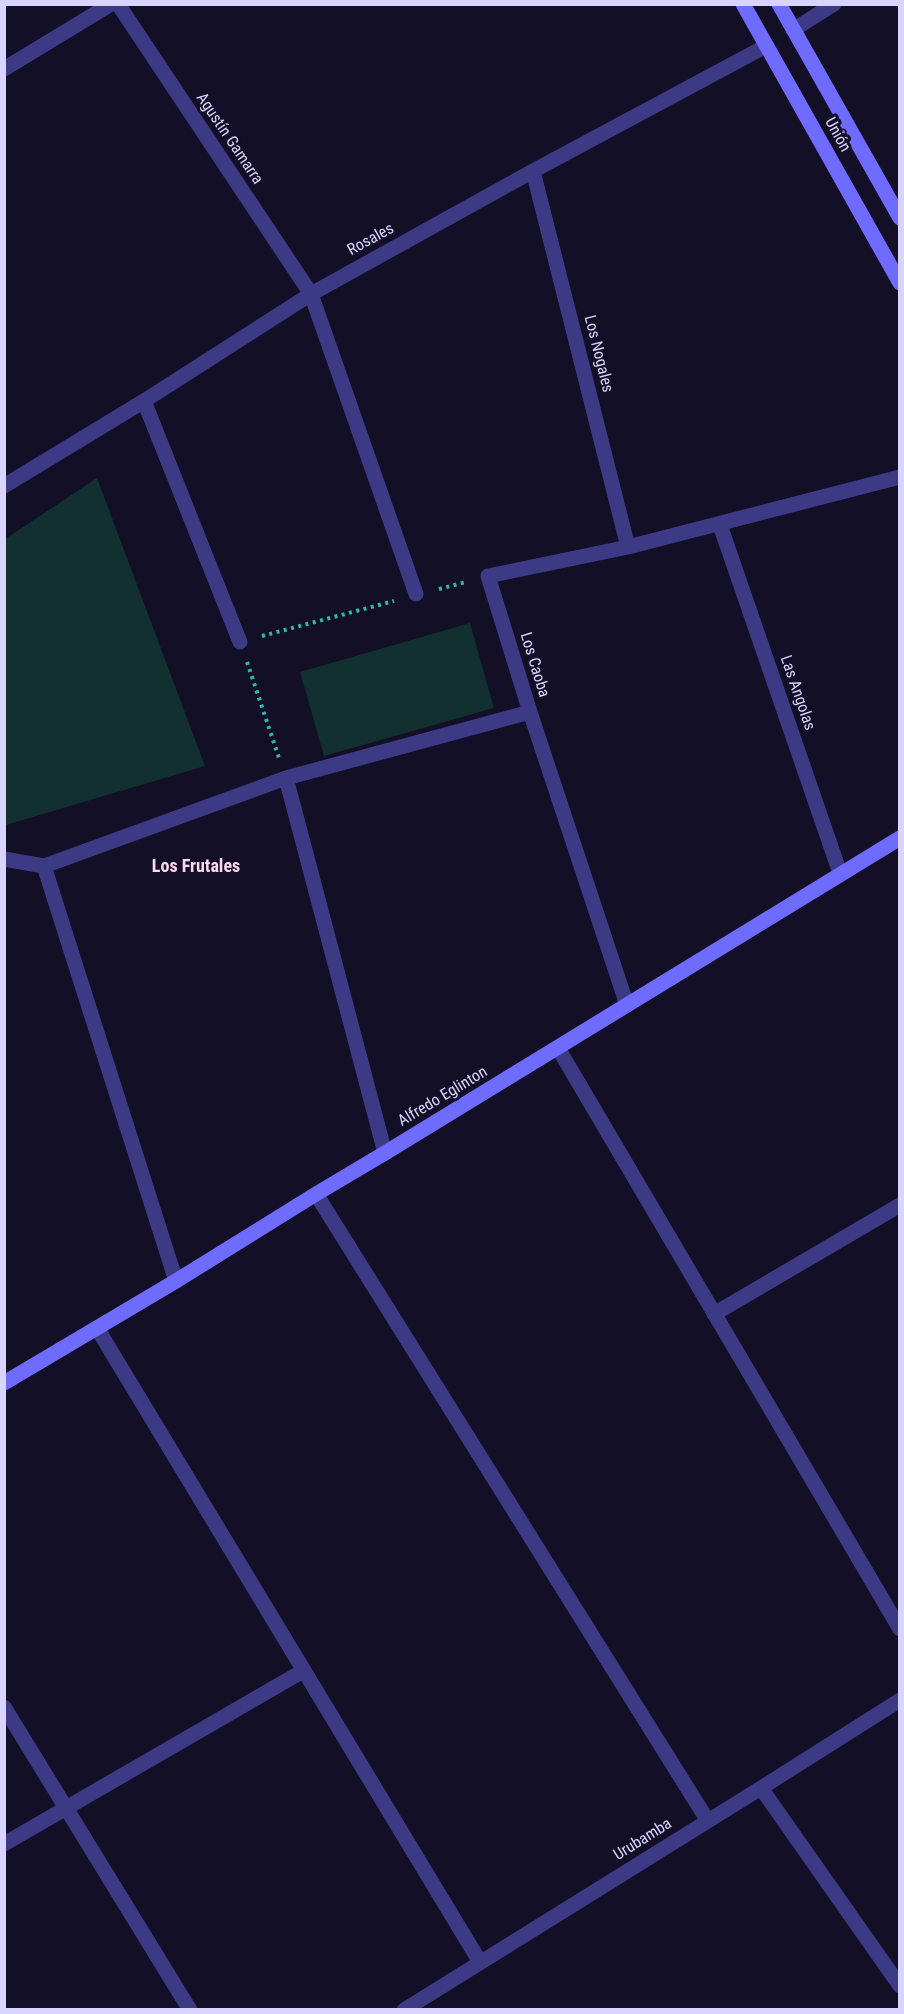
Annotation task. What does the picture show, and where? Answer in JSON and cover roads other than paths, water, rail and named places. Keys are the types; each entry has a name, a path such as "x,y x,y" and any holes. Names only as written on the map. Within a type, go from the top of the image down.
{"main road":[{"name":"Unión","path":"742,4 900,284"},
{"name":"Unión","path":"779,4 900,218"},
{"name":"Alfredo Eglinton","path":"4,1383 176,1281 900,838"}],"street":[{"path":"4,69 111,4"},
{"name":"Agustín Gamarra","path":"118,4 310,294 416,594"},
{"path":"793,30 834,4"},
{"name":"Rosales","path":"4,486 144,401 310,294 766,46"},
{"name":"Los Nogales","path":"534,171 628,547"},
{"path":"144,401 240,642"},
{"path":"628,547 900,477"},
{"name":"Las Angolas","path":"720,525 840,873"},
{"name":"Los Caoba","path":"4,859 44,866 286,778 530,712 488,576 628,547"},
{"path":"530,712 627,1005"},
{"path":"286,778 385,1153"},
{"path":"44,866 176,1281"},
{"path":"558,1048 900,1629"},
{"path":"316,1194 708,1821"},
{"path":"714,1314 900,1205"},
{"path":"97,1328 480,1962"},
{"path":"4,1844 303,1671"},
{"name":"Urubamba","path":"404,2010 900,1700"},
{"path":"4,1707 190,2010"},
{"path":"761,1788 899,1985"}],"district":[{"name":"Los Frutales","path":"196,867"}]}
